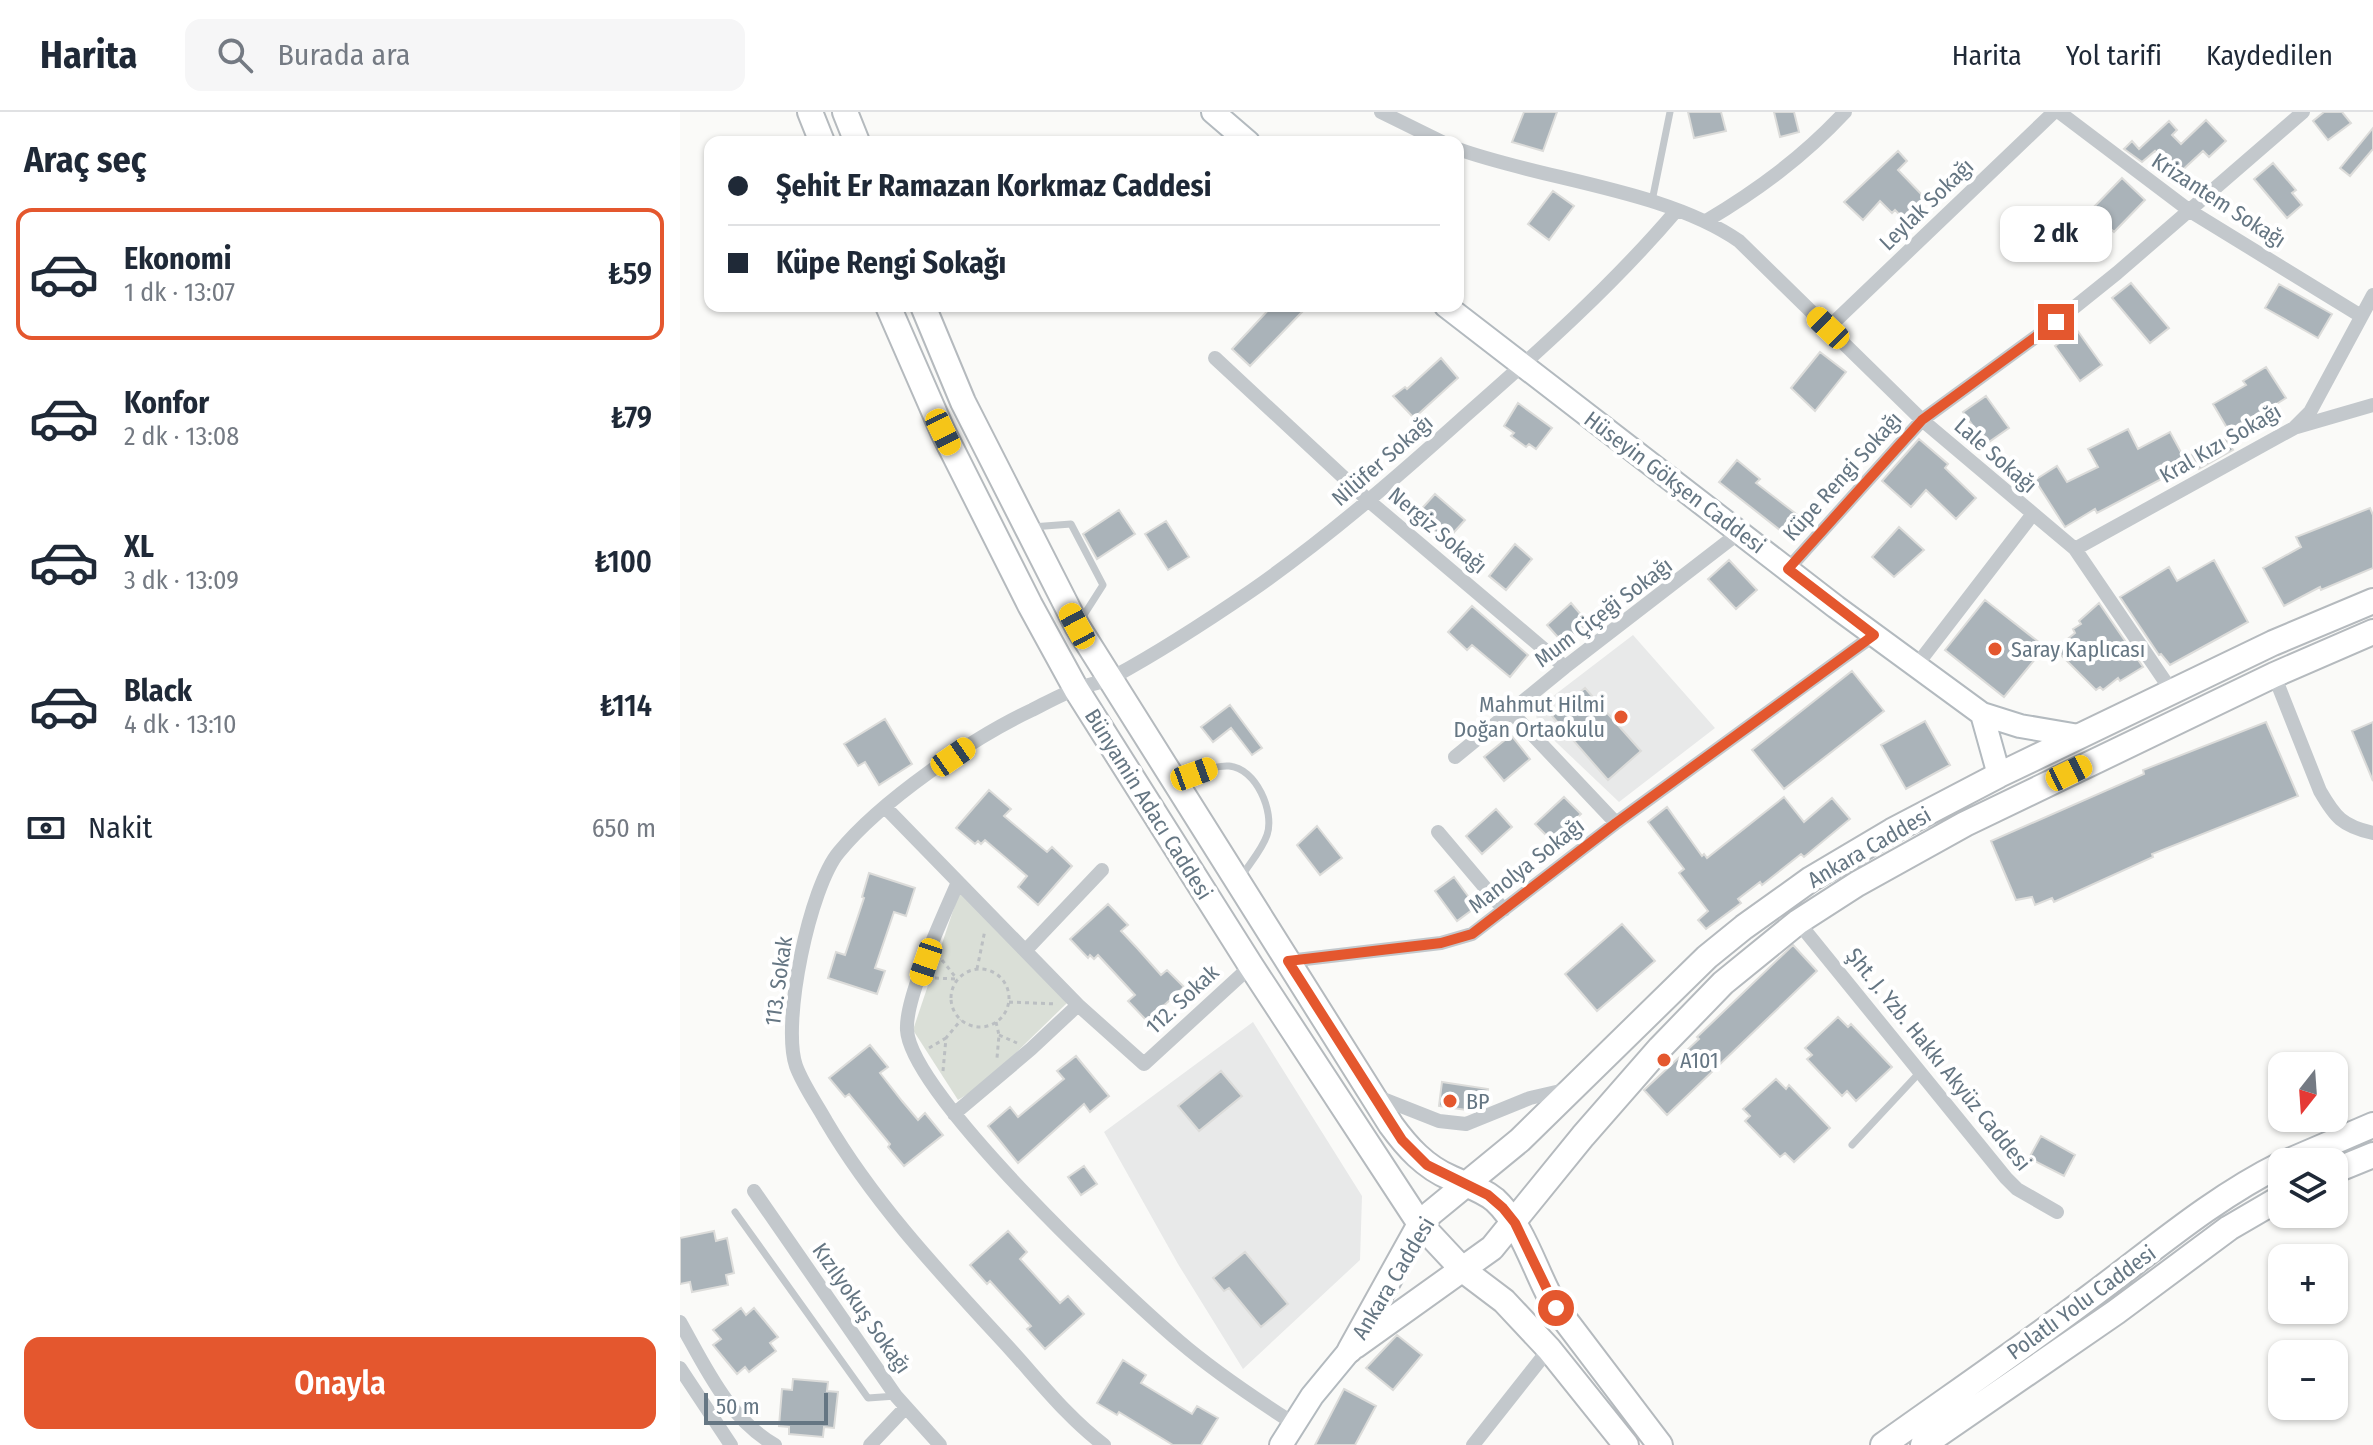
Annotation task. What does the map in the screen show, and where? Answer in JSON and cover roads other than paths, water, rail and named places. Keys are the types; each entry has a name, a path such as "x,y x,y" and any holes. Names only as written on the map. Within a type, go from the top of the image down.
{"main road":[{"path":"810,112 820,136"},
{"path":"845,112 855,136"},
{"name":"Bünyamin Adacı Caddesi","path":"891,312 977,503 1076,689 1251,966 1420,1224 1463,1270 1504,1301 1549,1349 1626,1445"},
{"path":"926,312 963,402 1077,626 1402,1140 1440,1174 1488,1195 1515,1223 1556,1308 1659,1441"},
{"name":"Ankara Caddesi","path":"1350,1350 1420,1224 1441,1203 1468,1185 1520,1140 1707,957 1756,918 1848,856 1999,775 2273,643 2373,601"},
{"name":"Ankara Caddesi","path":"1350,1350 1492,1248 1660,1048 1723,983 1798,922 1857,884 1965,824 2274,675 2373,632"},
{"name":"Polatlı Yolu Caddesi","path":"2319,1148 2373,1125"},
{"path":"2348,1165 2373,1155"},
{"name":"Polatlı Yolu Caddesi","path":"1883,1445 2202,1213 2268,1172"},
{"name":"Polatlı Yolu Caddesi","path":"1923,1445 2104,1320 2229,1228 2268,1205"}],"street":[{"path":"1213,112 1241,136"},
{"path":"1381,112 1430,136"},
{"path":"1706,221 1796,161 1845,112"},
{"name":"Krizantem Sokağı","path":"2056,112 2190,211 2361,316"},
{"name":"Leylak Sokağı","path":"1828,328 2056,112"},
{"name":"Küpe Rengi Sokağı","path":"1788,569 1922,420 2056,322 2303,112"},
{"name":"Lale Sokağı","path":"1464,151 1652,203 1706,221 1739,241 1922,420 2075,549 2173,693"},
{"name":"Nilüfer Sokağı","path":"1076,689 1110,679 1308,551 1523,366 1622,273 1676,211"},
{"name":"Kral Kızı Sokağı","path":"2075,549 2294,428 2315,404 2373,295"},
{"name":"Hüseyin Gökşen Caddesi","path":"1454,312 1874,635 1982,714 2020,726 2079,736"},
{"name":"Nergiz Sokağı","path":"1215,358 1369,501 1565,667"},
{"path":"2294,428 2373,405"},
{"path":"1916,666 2032,515"},
{"name":"Mum Çiçeği Sokağı","path":"1455,757 1565,667 1740,532"},
{"name":"Manolya Sokağı","path":"1288,961 1456,940 1472,934 1616,823 1874,635"},
{"path":"2274,675 2320,791 2329,806 2346,825 2373,833"},
{"name":"113. Sokak","path":"1076,689 977,740 886,808 840,850 819,884 806,935 795,999 792,1047 796,1068 834,1135 889,1214 1095,1443"},
{"path":"1511,712 1616,823"},
{"path":"1982,714 1999,775"},
{"path":"886,808 1078,1005 954,1114"},
{"path":"1438,832 1504,910"},
{"path":"1026,950 1102,870"},
{"path":"958,882 931,946 907,1020 907,1033 917,1056 941,1095 954,1114 1016,1183 1147,1312 1208,1365 1293,1423"},
{"name":"Şht. J. Yzb. Hakkı Akyüz Caddesi","path":"1798,922 2017,1189 2057,1212"},
{"name":"112. Sokak","path":"1078,1005 1144,1064 1251,966"},
{"path":"1373,1095 1439,1121 1466,1124 1530,1098 1573,1088"},
{"name":"Kızılyokuş Sokağı","path":"754,1191 901,1401 940,1445"},
{"path":"680,1322 732,1408 748,1425 775,1445"},
{"path":"1473,1445 1549,1349"},
{"path":"1281,1445 1293,1423 1350,1350"},
{"path":"680,1368 731,1445"},
{"path":"870,1445 901,1401"}],"lane":[{"path":"1652,203 1670,112"},
{"path":"1025,527 1071,524 1097,573 1103,585 1077,626"},
{"path":"1174,782 1214,767 1231,766 1244,772 1254,784 1267,805 1270,820 1267,837 1238,883"},
{"path":"1852,1145 1920,1072"},
{"path":"735,1212 868,1398 901,1401"}],"place":[{"name":"Saray Kaplıcası","path":"1995,649"},
{"name":"Mahmut Hilmi Doğan Ortaokulu","path":"1621,717"},
{"name":"A101","path":"1664,1060"},
{"name":"BP","path":"1450,1101"}]}
